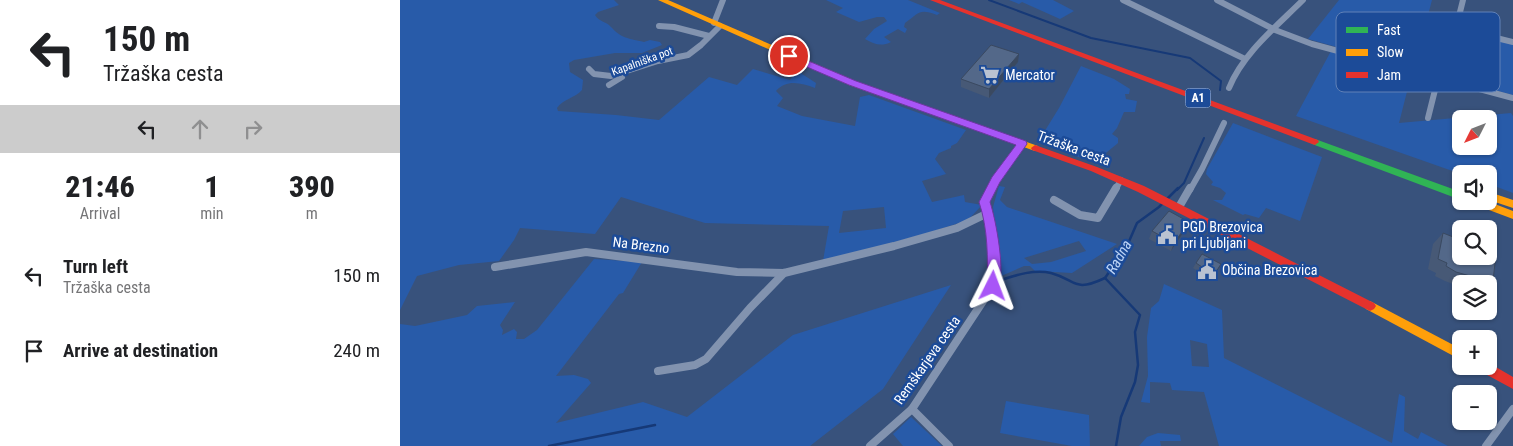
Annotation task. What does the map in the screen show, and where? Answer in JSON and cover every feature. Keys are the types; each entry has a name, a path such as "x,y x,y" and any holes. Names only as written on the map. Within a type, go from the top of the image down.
{"main road":[{"name":"Tržaška cesta","path":"662,0 852,83 1120,180 1171,203 1452,350"},
{"name":"A1","path":"934,0 1452,193"},
{"name":"A1","path":"956,0 1452,182"},
{"path":"1497,199 1513,204"},
{"path":"1497,209 1513,215"},
{"path":"1497,374 1513,383"}],"street":[{"path":"717,24 723,0"},
{"path":"1123,0 1245,59"},
{"path":"1218,0 1275,30 1336,50"},
{"path":"1229,88 1230,81 1245,59 1301,2 1293,0"},
{"name":"Kapalniška pot","path":"609,85 619,78 694,51 709,36 717,24"},
{"name":"Kapalniška pot","path":"659,26 674,27 709,36"},
{"path":"1500,39 1513,42"},
{"name":"Kapalniška pot","path":"589,69 592,73 607,77 657,61 683,56"},
{"path":"1428,118 1434,92"},
{"path":"1490,92 1513,98"},
{"path":"1171,203 1202,169 1224,123"},
{"name":"Remškarjeva cesta","path":"870,446 912,409 993,286 994,257 985,202 996,180 1022,144"},
{"path":"1054,200 1078,214 1093,219 1098,218 1120,180"},
{"name":"Na Brezno","path":"494,267 586,252 737,272 784,273 948,231 988,213"},
{"path":"658,371 695,365 706,359 750,308 784,273"},
{"path":"912,409 949,446"},
{"path":"1486,446 1513,409"}],"shaded area":[{"path":"400,0 614,0 619,5 598,12 595,15 619,34 644,42 650,40 660,42 662,45 642,53 615,53 574,60 569,63 570,72 583,80 582,90 560,105 557,108 558,111 659,120 709,77 737,85 753,69 790,80 799,67 802,74 816,83 815,88 789,83 776,91 783,98 777,106 802,116 855,126 860,97 869,95 966,130 957,143 939,153 935,159 946,174 922,181 932,202 964,195 965,202 982,205 968,220 925,234 823,261 829,226 705,223 621,197 595,234 520,228 499,261 459,265 417,276 400,310","holes":["884,207 886,228 839,233 843,211"]},
{"path":"826,0 908,0 940,13 937,15 926,12 917,14 905,23 904,27 907,29 905,33 898,29 884,37 891,42 878,44 865,39 874,29 887,21 884,17 859,22 836,12 843,8"},
{"path":"1009,0 1053,0 1074,11 1060,19 1022,2 1019,4"},
{"path":"1339,0 1432,0 1429,12 1336,12 1336,47 1308,39"},
{"path":"1500,41 1513,44 1513,95 1500,92"},
{"path":"1331,51 1336,52 1336,92 1407,92 1399,123 1452,118 1452,155 1498,155 1498,114 1511,113 1513,116 1513,193 1497,187 1497,165 1452,165 1452,171 1296,116"},
{"path":"1081,66 1114,79 1130,89 1129,94 1125,94 1126,99 1137,101 1135,112 1124,112 1117,128 1112,134 1118,138 1118,143 1101,157 1093,155 1084,159 1038,142 1059,108"},
{"path":"1233,123 1322,157 1300,221 1266,208 1259,218 1243,215 1213,200 1222,200 1226,193 1220,188 1211,185 1213,182 1206,174 1207,169"},
{"path":"999,186 1005,187 1000,200 1007,207 1117,244 1072,273 1035,271 1030,266 1024,266 999,277 993,207","holes":["1079,241 1086,251 1051,262 1032,264 1024,258"]},
{"path":"594,259 642,262 623,293 619,294 556,376 574,375 588,379 591,383 556,423 643,402 687,417 793,335 951,285 883,389 810,446 400,446 400,324 415,326 467,315 477,306 515,302 500,325 503,330 502,335 514,329 517,332 516,339 524,339 537,330"},
{"path":"1164,284 1222,310 1224,358 1392,443 1399,394 1405,397 1404,431 1418,439 1421,432 1448,446 1219,446 1204,392 1172,390 1170,383 1150,382 1150,403 1141,402 1148,376 1147,337 1151,308 1159,301","holes":["1190,340 1207,344 1209,367 1192,366"]},
{"path":"1006,401 1089,415 1090,446 1072,446 1000,433"},
{"path":"911,417 942,446 903,446 893,434"},
{"path":"1158,433 1180,435 1181,441 1160,441 1161,446 1139,446 1147,437"}],"building":[{"name":"Mercator","path":"991,45 1019,54 989,89 961,79"},
{"path":"1169,211 1189,222 1174,243 1152,231"},
{"path":"1443,233 1452,236 1452,265 1495,265 1494,275 1466,275 1456,272 1446,266 1447,263 1438,259"},
{"path":"1202,254 1221,264 1214,275 1196,263"}],"waterway":[{"path":"989,0 1091,38 1190,58 1221,81 1220,90"},
{"name":"Radna","path":"1177,190 1184,183 1204,138"},
{"name":"Radna","path":"1105,278 1127,246 1137,223 1159,207 1178,188"},
{"path":"1001,280 1032,272 1051,273 1081,285 1087,285 1105,278"},
{"name":"Radna","path":"1105,278 1140,315 1135,332 1138,365 1135,382 1121,417 1116,446"},
{"path":"549,446 655,425"}],"traffic: fast":[{"path":"1315,142 1452,193"}],"traffic: slow":[{"path":"662,0 852,83 1035,148"},
{"path":"1497,199 1513,204"},
{"path":"1497,209 1513,215"},
{"path":"1370,306 1452,350"}],"traffic: jam":[{"path":"934,0 1315,142"},
{"path":"1035,148 1094,169 1141,189 1370,306"},
{"path":"1497,374 1513,383"}],"place":[{"name":"Mercator","path":"990,75"},
{"name":"PGD Brezovica pri Ljubljani","path":"1167,235"},
{"name":"Občina Brezovica","path":"1207,270"}],"route":[{"path":"789,56 852,83 1022,144 996,180 985,202 994,257 995,275 993,286"}]}
